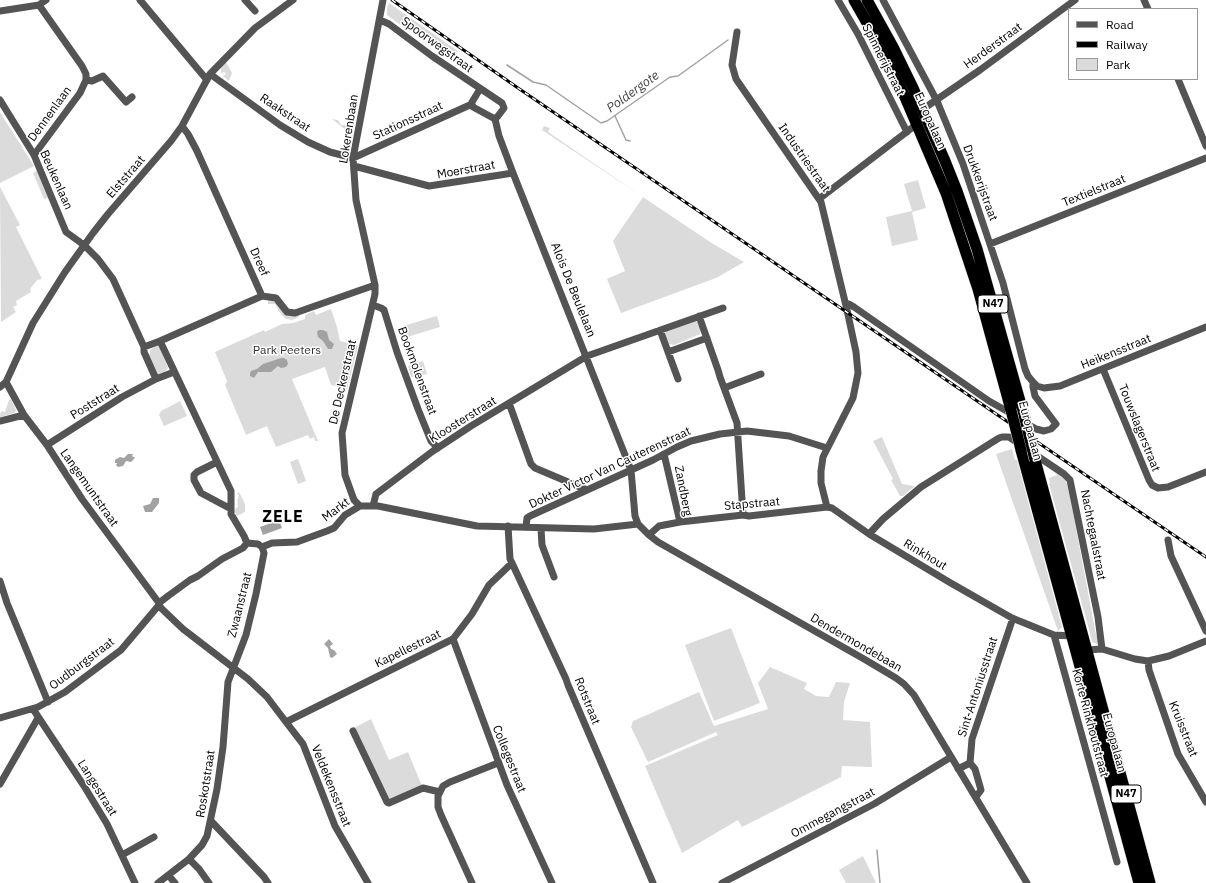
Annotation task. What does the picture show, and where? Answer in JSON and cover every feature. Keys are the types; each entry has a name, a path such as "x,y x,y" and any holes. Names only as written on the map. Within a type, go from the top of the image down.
{"highway":[{"name":"Europalaan","path":"854,0 886,58 918,124 946,193 966,252 1011,410 1139,883"},
{"name":"Europalaan","path":"867,0 903,66 923,109 948,167 977,249 1150,883"}],"street":[{"path":"0,11 39,5 46,0"},
{"name":"Raakstraat","path":"140,0 208,77 308,142 354,162"},
{"path":"245,0 259,17"},
{"name":"Elststraat","path":"0,387 6,382 33,323 84,245 108,214 171,142 182,126 208,77 255,28 259,17 284,3 293,0"},
{"name":"Spinnerijstraat","path":"838,0 858,34 907,132"},
{"name":"Drukkerijstraat","path":"883,0 937,101 963,164 1003,283 1025,369 1033,382"},
{"name":"Herderstraat","path":"923,109 937,101 1075,0"},
{"name":"Lokerenbaan","path":"375,285 356,200 354,162 380,20 382,1"},
{"name":"Dennenlaan","path":"34,155 80,92 86,80 86,74 82,66 39,5"},
{"name":"Spoorwegstraat","path":"380,20 389,24 432,56 502,103 504,106 495,119"},
{"name":"Industriestraat","path":"737,32 732,65 736,79 819,199 846,304 856,352 858,373 852,398 827,448"},
{"path":"86,80 92,81 103,76 126,102 132,97"},
{"path":"1178,80 1206,146"},
{"path":"480,89 472,102 473,107 495,119"},
{"name":"Beukenlaan","path":"0,100 34,155 66,232 84,245 98,259 113,279 144,348 156,379"},
{"name":"Stationsstraat","path":"354,162 472,104"},
{"name":"Alois De Beulelaan","path":"495,119 499,136 631,470"},
{"path":"819,199 918,124"},
{"name":"Dreef","path":"182,126 188,134 200,158 262,296"},
{"name":"Textielstraat","path":"990,244 1206,158"},
{"name":"Moerstraat","path":"354,162 422,185 436,186 514,173"},
{"path":"144,348 262,296 276,298 287,312 295,313 375,285"},
{"name":"De Deckerstraat","path":"360,506 354,500 345,475 342,433 373,304 375,285"},
{"name":"Bookmolenstraat","path":"373,304 384,310 403,370 418,409 431,441 438,448"},
{"path":"846,304 854,307 989,401 1000,406 1036,429 1040,431 1048,431 1056,424 1035,396 1033,382"},
{"path":"509,403 587,356 723,308"},
{"path":"699,316 737,423 743,515"},
{"name":"Heikensstraat","path":"1033,382 1037,386 1044,388 1060,386 1206,327"},
{"path":"660,330 678,379"},
{"path":"668,352 707,338"},
{"path":"160,341 231,491 231,509 247,543"},
{"name":"Touwslagerstraat","path":"1104,369 1148,480 1152,485 1158,488 1168,487 1206,472"},
{"name":"Poststraat","path":"47,445 122,397 156,379 174,372"},
{"path":"724,388 761,374"},
{"name":"Langemuntstraat","path":"6,382 24,414 47,445 82,499 162,609 183,629 233,668"},
{"name":"Kloosterstraat","path":"373,506 376,494 438,448 509,403 531,464 535,468 587,490"},
{"path":"0,421 24,414"},
{"name":"Dokter Victor Van Cauterenstraat","path":"526,527 527,518 530,516 691,441 738,431 764,432 789,436 827,448"},
{"name":"Nachtegaalstraat","path":"870,534 883,519 921,487 1002,436 1009,437 1064,474 1070,480 1099,624 1102,649"},
{"path":"827,448 823,457 821,474 822,488 827,507"},
{"name":"Zandberg","path":"649,535 659,526 680,522 664,454"},
{"path":"217,462 197,472 194,475 194,480 201,493 231,509"},
{"path":"360,506 373,506 464,524 594,529 638,524 635,516 631,470"},
{"name":"Markt","path":"247,543 262,546 272,543 297,542 334,528 345,516 360,506"},
{"name":"Stapstraat","path":"680,522 827,507"},
{"name":"Rinkhout","path":"827,507 836,510 870,534 949,582 1013,618 1054,635 1072,636"},
{"name":"Dendermondebaan","path":"638,524 649,535 667,548 896,678 914,696 1027,883"},
{"name":"Rotstraat","path":"508,526 510,559 564,674 653,883"},
{"path":"541,528 542,545 554,577"},
{"path":"1168,540 1171,556 1206,631"},
{"name":"Oudburgstraat","path":"0,718 32,709 65,692 121,650 159,604 190,580 226,556 243,548 247,543"},
{"name":"Zwaanstraat","path":"233,668 246,635 256,594 264,553 262,546"},
{"name":"Kapellestraat","path":"286,722 453,640 472,614 490,585 512,563"},
{"path":"0,581 7,603 48,702"},
{"name":"Sint-Antoniusstraat","path":"970,764 972,739 1013,618"},
{"name":"Korte Rinkhoutstraat","path":"1054,635 1117,862"},
{"name":"Collegestraat","path":"453,640 498,763 552,883"},
{"path":"1087,650 1098,648 1135,659 1148,661 1169,656 1206,642"},
{"name":"Kruisstraat","path":"1148,661 1149,670 1178,754 1206,802"},
{"name":"Veldekensstraat","path":"233,668 248,679 267,697 302,744 335,826 368,883"},
{"name":"Roskotstraat","path":"158,883 189,859 202,845 207,836 211,821 223,747 228,682 233,668"},
{"name":"Langestraat","path":"32,709 84,786 107,824 135,883"},
{"path":"0,784 38,718"},
{"path":"352,731 386,801 389,803 423,788 440,792"},
{"name":"Ommegangstraat","path":"722,883 874,804 951,757"},
{"path":"472,883 440,811 438,800 443,786 498,763"},
{"path":"958,769 970,764 975,769 981,790 976,797"},
{"path":"211,821 264,876 268,883"},
{"path":"122,855 154,837"},
{"path":"189,859 199,869 209,883"},
{"path":"169,876 175,883"}],"green space":[{"path":"389,3 458,51 455,55 413,26 409,31 387,15"},
{"path":"226,62 232,73 229,81 223,76 226,74 225,72 221,73 221,68"},
{"path":"0,112 34,166 0,183"},
{"path":"332,119 338,120 341,125 351,127 351,123 355,123 349,150 347,149 349,148 351,134"},
{"path":"544,126 550,128 548,132 643,197 542,130"},
{"path":"37,171 48,198 44,199 33,173"},
{"path":"918,180 926,208 912,212 918,240 892,246 886,217 912,211 904,184"},
{"path":"0,187 20,225 16,227 42,279 37,280 30,289 31,292 16,301 17,305 13,307 16,312 1,322"},
{"path":"643,197 710,242 744,262 716,278 621,313 607,279 625,271 613,241"},
{"path":"269,299 273,300 288,315 299,315 299,317 292,320 286,319 280,313 275,304 268,304"},
{"name":"Park Peeters","path":"331,309 340,341 358,346 347,389 331,385 325,367 292,379 318,441 315,441 314,437 310,439 308,435 276,447 267,426 246,435 225,385 227,381 215,352 264,330 265,332 282,324 293,323 305,319 305,315 314,311 316,315"},
{"path":"437,316 440,327 407,337 403,326"},
{"path":"696,321 701,331 700,334 674,345 669,344 665,336 667,331"},
{"path":"157,345 159,346 168,368 166,371 157,375 149,356 151,349"},
{"path":"423,361 427,374 411,377 408,366"},
{"path":"11,399 16,410 15,413 0,417 2,411 5,412 9,400"},
{"path":"180,401 187,416 164,426 159,415 161,411"},
{"path":"882,437 902,484 916,485 903,496 900,496 891,480 893,479 873,441"},
{"path":"1012,449 1015,460 1017,460 1062,627 1058,631 996,454"},
{"path":"298,459 306,481 298,484 290,462"},
{"path":"1056,473 1065,480 1068,486 1096,635 1098,636 1097,644 1092,642 1049,484 1049,478 1057,475"},
{"path":"239,492 245,504 245,512 237,516 234,511 238,506 237,501 239,495 237,494"},
{"path":"731,628 760,703 714,721 685,645"},
{"path":"770,667 807,683 804,689 816,696 829,697 836,682 850,683 844,702 843,720 870,722 872,767 842,766 841,777 742,827 738,820 682,853 645,766 718,735 716,732 648,762 631,727 633,721 699,692 714,726 768,709 758,683"},
{"path":"371,719 389,760 408,752 422,786 391,802 354,728"},
{"path":"863,856 876,883 846,883 839,870"}],"shaded area":[{"path":"319,330 327,332 329,340 334,344 332,349 328,349 323,341 318,337 317,332"},
{"path":"281,358 287,360 288,364 286,367 281,368 278,366 271,372 258,372 254,378 250,376 251,371 257,369 263,364"},
{"path":"128,454 133,454 132,456 135,457 134,459 131,462 126,461 123,466 118,467 115,460 120,457 124,458"},
{"path":"153,498 159,498 159,503 152,512 145,512 143,506 150,504"},
{"path":"279,520 282,528 263,535 260,527"},
{"path":"329,639 333,644 330,646 331,649 337,654 332,658 330,657 328,648 324,644"}],"waterway":[{"name":"Poldergote","path":"507,65 533,82 546,85 601,123 607,121 670,77 678,76 728,40"},
{"path":"615,116 626,140 630,141"},
{"path":"877,850 880,883"}],"railway":[{"path":"392,0 518,88 1206,557"}],"district":[{"name":"ZELE","path":"283,517"}]}
